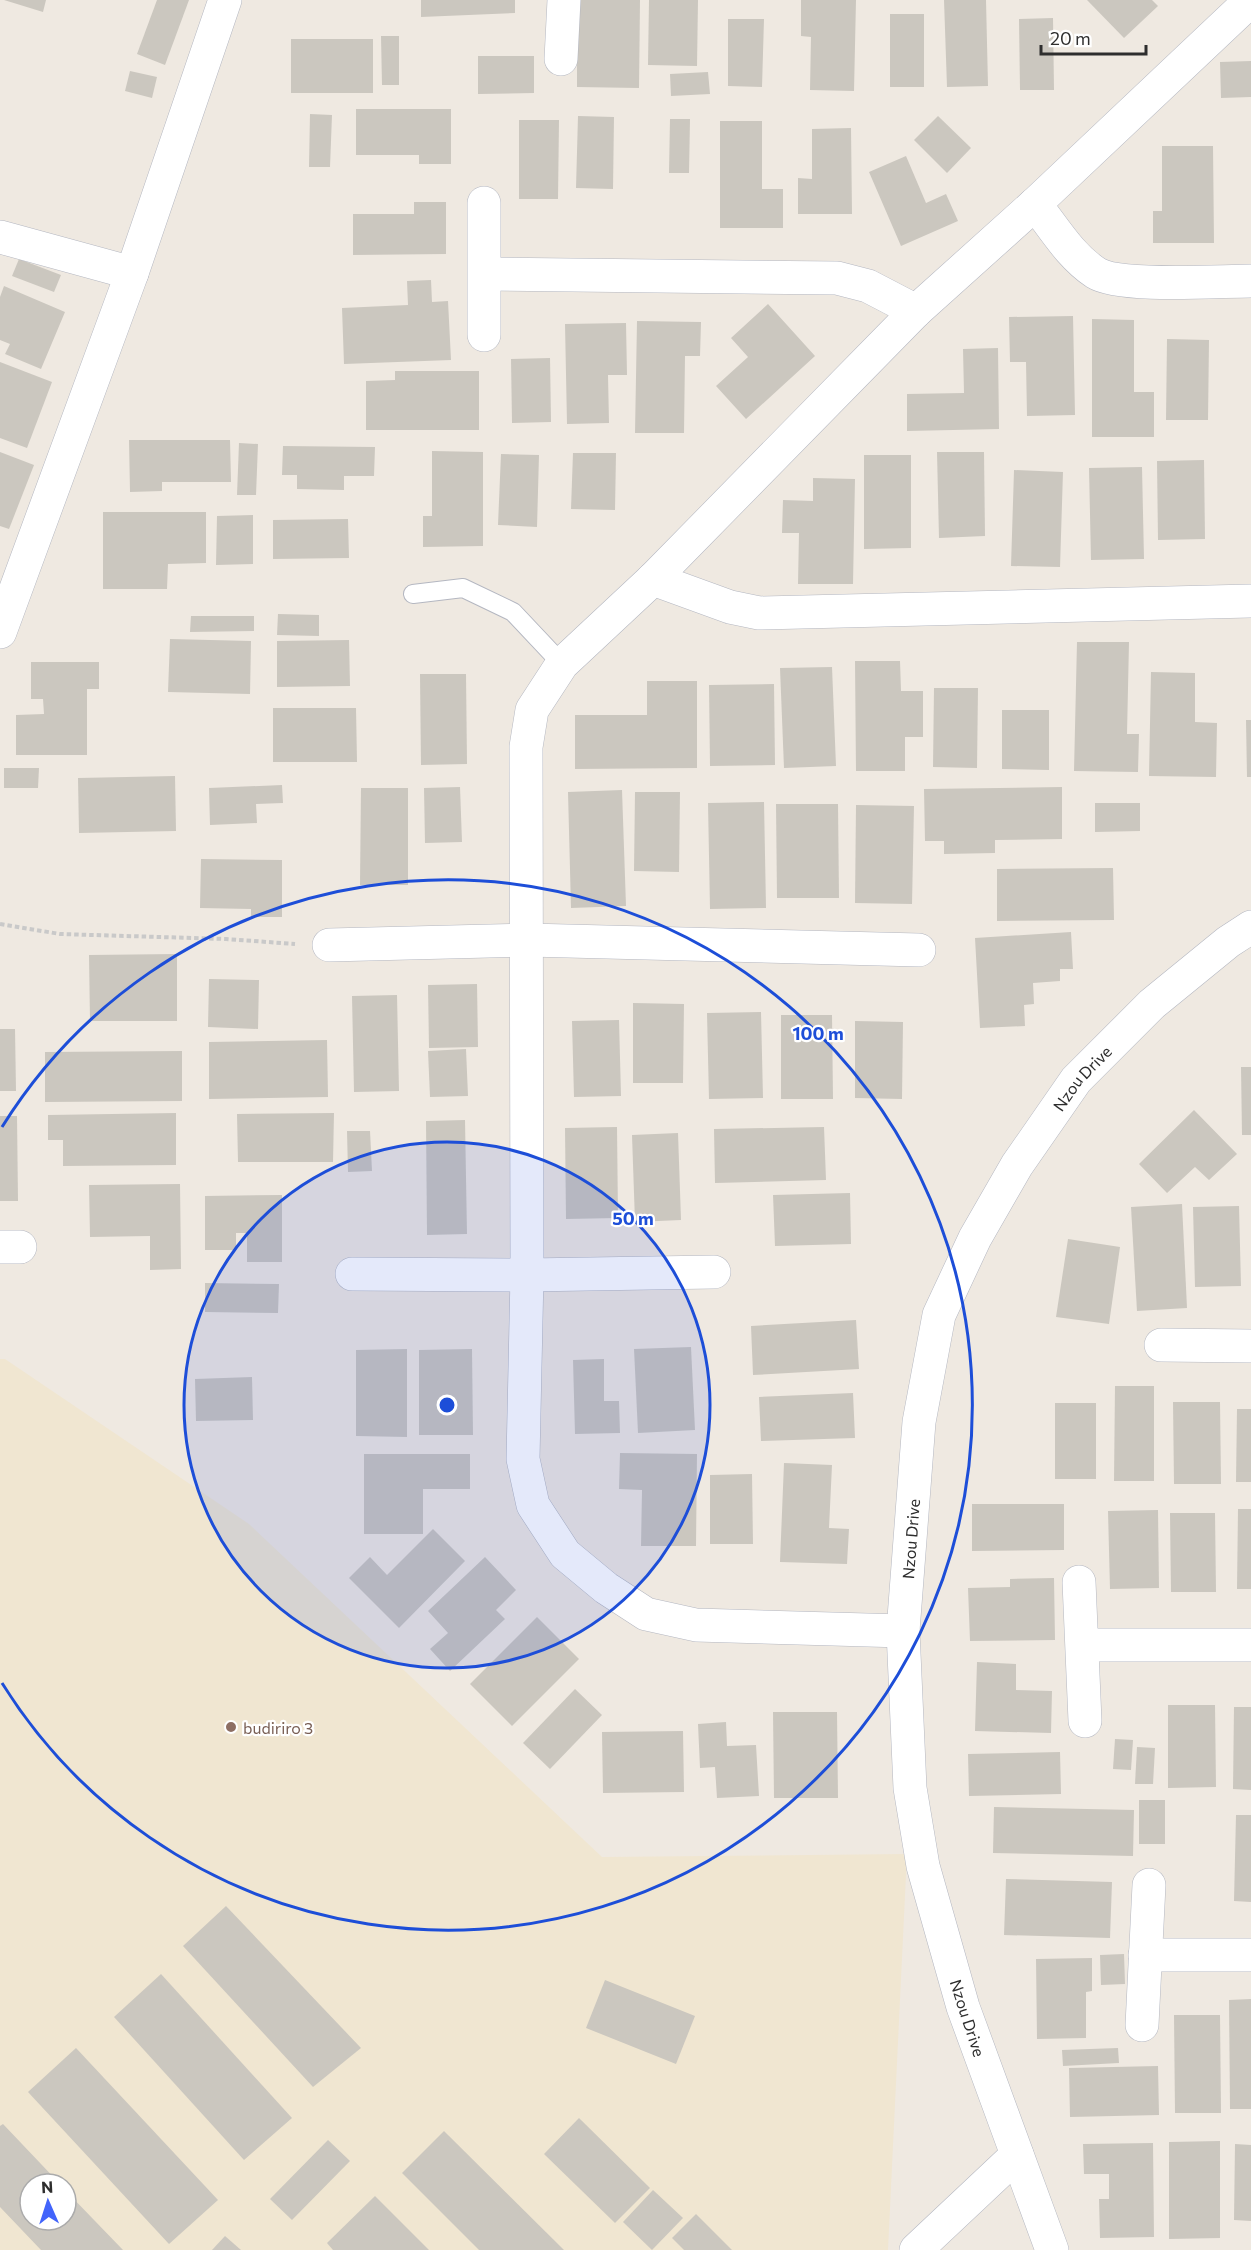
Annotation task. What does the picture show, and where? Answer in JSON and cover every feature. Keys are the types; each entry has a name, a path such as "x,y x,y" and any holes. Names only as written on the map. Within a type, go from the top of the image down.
{"street":[{"path":"0,632 132,273 225,0"},
{"path":"561,59 564,0"},
{"path":"903,1631 696,1625 646,1614 606,1588 565,1554 533,1505 524,1459 528,940 526,747 532,710 562,664 653,579 916,311 1035,204 1251,0"},
{"path":"484,203 484,335"},
{"path":"1035,204 1077,257 1098,274 1129,281 1251,281"},
{"path":"0,237 132,273"},
{"path":"485,274 837,278 868,286 916,311"},
{"path":"653,579 730,607 759,613 1250,601"},
{"name":"Nzou Drive","path":"1052,2250 963,2007 923,1866 910,1788 903,1631 919,1422 939,1315 975,1238 1017,1165 1076,1080 1152,1004 1228,942 1251,927"},
{"path":"329,945 528,940 919,950"},
{"path":"352,1274 527,1275 714,1272"},
{"path":"1161,1345 1251,1346"},
{"path":"1079,1582 1085,1721"},
{"path":"1083,1645 1251,1645"},
{"path":"1142,2025 1149,1885"},
{"path":"1146,1955 1251,1955"},
{"path":"916,2250 1017,2155"}],"lane":[{"path":"413,594 463,588 513,612 562,664"}],"path":[{"path":"0,924 60,934 329,945"}],"shaded area":[{"name":"budiriro 3","path":"0,1359 5,1359 249,1524 602,1857 907,1854 888,2250 0,2250"}],"building":[{"path":"4,0 46,0 43,12"},
{"path":"157,0 189,0 165,65 137,54"},
{"path":"421,0 515,0 515,13 421,17"},
{"path":"577,0 640,0 639,88 577,87"},
{"path":"649,0 698,0 697,66 648,65"},
{"path":"801,0 856,0 854,91 810,90 811,37 801,36"},
{"path":"944,0 986,0 988,86 947,87"},
{"path":"1087,0 1152,0 1158,6 1124,38"},
{"path":"890,14 924,14 924,87 890,87"},
{"path":"1053,18 1054,90 1020,90 1019,19"},
{"path":"728,19 764,19 762,87 728,86"},
{"path":"381,36 399,36 399,85 382,85"},
{"path":"291,39 373,39 373,93 291,93"},
{"path":"478,56 534,56 534,93 478,94"},
{"path":"1251,61 1251,97 1221,98 1220,62"},
{"path":"130,71 157,77 152,98 125,91"},
{"path":"708,72 710,94 671,96 670,74"},
{"path":"356,109 451,109 451,164 419,164 419,155 356,155"},
{"path":"310,114 332,115 330,167 309,167"},
{"path":"578,116 614,117 613,189 576,188"},
{"path":"938,116 971,148 947,173 914,140"},
{"path":"670,119 690,119 689,173 669,173"},
{"path":"519,120 559,120 558,199 519,199"},
{"path":"720,121 762,121 762,189 783,189 783,228 720,228"},
{"path":"851,128 852,214 798,214 798,178 812,179 812,129"},
{"path":"1162,146 1213,146 1214,243 1153,243 1153,211 1162,211"},
{"path":"906,156 926,203 946,194 958,221 901,246 869,172"},
{"path":"414,202 446,202 446,254 353,255 353,214 414,214"},
{"path":"19,259 61,275 54,292 12,276"},
{"path":"431,280 432,302 448,301 451,360 344,364 342,308 408,305 407,281"},
{"path":"4,286 65,312 41,369 5,354 10,344 0,340 0,297"},
{"path":"768,304 815,356 746,419 716,386 748,357 731,338"},
{"path":"1073,316 1075,415 1027,416 1026,362 1010,362 1009,317"},
{"path":"1092,319 1134,320 1134,392 1154,392 1154,437 1092,437"},
{"path":"637,321 701,322 700,356 685,356 684,433 635,433"},
{"path":"626,323 627,375 608,375 609,423 567,424 565,324"},
{"path":"1167,339 1209,340 1208,420 1166,420"},
{"path":"998,348 999,429 907,431 907,394 964,393 963,349"},
{"path":"550,358 551,422 512,423 511,359"},
{"path":"0,362 52,382 27,448 0,438"},
{"path":"395,371 479,371 479,430 366,430 366,381 395,380"},
{"path":"129,440 230,440 231,482 162,482 162,491 130,492"},
{"path":"239,443 258,444 256,495 237,495"},
{"path":"283,446 375,447 374,476 344,476 344,490 297,489 297,475 282,475"},
{"path":"432,451 483,452 483,546 423,547 423,516 432,516"},
{"path":"0,452 34,465 9,529 0,526"},
{"path":"937,452 984,452 985,536 939,538"},
{"path":"573,453 616,453 615,510 571,509"},
{"path":"501,454 539,455 537,527 498,525"},
{"path":"864,455 911,455 911,548 864,549"},
{"path":"1204,460 1205,539 1158,540 1157,461"},
{"path":"1142,467 1144,559 1091,560 1089,468"},
{"path":"1014,470 1063,472 1060,567 1011,566"},
{"path":"813,478 855,479 853,584 798,584 799,533 782,533 783,500 813,501"},
{"path":"103,512 206,512 206,563 168,564 167,589 103,589"},
{"path":"253,515 253,564 216,565 217,516"},
{"path":"348,519 349,558 273,559 273,520"},
{"path":"278,614 319,615 319,636 277,635"},
{"path":"191,616 254,616 254,631 190,632"},
{"path":"170,639 251,641 250,694 168,692"},
{"path":"349,640 350,686 277,687 277,641"},
{"path":"1077,642 1129,642 1127,734 1139,734 1138,772 1074,771"},
{"path":"855,661 900,661 901,691 923,691 923,737 905,737 905,771 856,771"},
{"path":"31,662 99,662 99,689 87,689 87,755 16,755 16,715 44,714 43,699 31,699"},
{"path":"832,667 836,766 784,768 780,668"},
{"path":"1151,672 1195,673 1195,722 1217,723 1216,777 1149,776"},
{"path":"420,674 466,674 467,764 421,765"},
{"path":"647,681 697,681 697,768 575,769 575,715 647,715"},
{"path":"774,684 775,765 710,766 709,685"},
{"path":"934,688 978,688 977,768 933,767"},
{"path":"273,708 356,708 357,762 273,762"},
{"path":"1002,710 1049,710 1049,770 1002,769"},
{"path":"1246,720 1251,720 1251,777 1247,777"},
{"path":"4,768 39,768 38,788 4,788"},
{"path":"175,776 176,831 79,833 78,778"},
{"path":"282,785 283,803 256,804 257,823 210,825 209,788"},
{"path":"460,787 462,842 425,843 424,788"},
{"path":"1062,787 1062,839 995,840 995,853 944,854 944,841 925,841 924,789"},
{"path":"361,788 408,788 408,885 360,885"},
{"path":"622,790 626,906 571,908 568,792"},
{"path":"635,792 680,792 679,872 634,871"},
{"path":"764,802 766,908 710,909 708,803"},
{"path":"1095,803 1140,803 1140,831 1095,832"},
{"path":"776,804 838,804 839,898 777,898"},
{"path":"856,805 914,806 912,904 855,903"},
{"path":"201,859 282,860 282,917 251,917 251,909 200,908"},
{"path":"1113,868 1114,920 997,921 997,869"},
{"path":"1071,932 1073,969 1060,969 1060,981 1033,983 1034,1004 1024,1005 1025,1026 980,1028 975,938"},
{"path":"177,954 177,1021 90,1021 89,955"},
{"path":"209,979 259,980 258,1029 208,1027"},
{"path":"477,984 478,1047 429,1048 428,985"},
{"path":"397,995 399,1091 354,1092 352,996"},
{"path":"633,1003 684,1004 683,1083 633,1083"},
{"path":"761,1012 763,1098 709,1099 707,1013"},
{"path":"781,1015 832,1015 833,1099 781,1099"},
{"path":"619,1020 621,1096 574,1097 572,1021"},
{"path":"855,1021 903,1022 902,1099 855,1098"},
{"path":"0,1029 15,1029 16,1091 0,1091"},
{"path":"327,1040 328,1097 209,1099 209,1042"},
{"path":"466,1049 468,1096 430,1097 428,1051"},
{"path":"182,1051 182,1101 45,1102 45,1052"},
{"path":"1241,1067 1251,1067 1251,1135 1242,1135"},
{"path":"1194,1110 1237,1154 1209,1180 1195,1167 1167,1193 1139,1164"},
{"path":"176,1113 176,1165 63,1166 63,1140 48,1140 48,1115"},
{"path":"334,1113 333,1162 238,1162 237,1114"},
{"path":"0,1116 17,1116 18,1201 0,1201"},
{"path":"465,1120 467,1234 427,1235 426,1121"},
{"path":"617,1127 618,1218 566,1219 565,1128"},
{"path":"824,1127 826,1180 715,1183 714,1129"},
{"path":"347,1131 370,1131 372,1171 348,1172"},
{"path":"678,1133 681,1220 635,1222 632,1135"},
{"path":"180,1184 181,1269 150,1270 150,1236 90,1237 89,1185"},
{"path":"850,1193 851,1244 775,1246 773,1195"},
{"path":"282,1195 282,1262 247,1262 247,1233 236,1233 236,1250 205,1250 205,1196"},
{"path":"1182,1204 1187,1308 1137,1311 1131,1207"},
{"path":"1239,1206 1241,1286 1195,1287 1193,1207"},
{"path":"1068,1239 1120,1247 1109,1324 1056,1317"},
{"path":"205,1283 279,1284 278,1313 205,1312"},
{"path":"856,1320 859,1369 753,1375 751,1326"},
{"path":"691,1347 695,1430 638,1433 634,1349"},
{"path":"407,1349 407,1437 356,1436 356,1350"},
{"path":"472,1349 473,1435 419,1435 419,1350"},
{"path":"604,1359 604,1401 619,1401 620,1433 575,1434 573,1360"},
{"path":"252,1377 253,1420 196,1421 195,1379"},
{"path":"1115,1386 1154,1386 1154,1481 1114,1481"},
{"path":"853,1393 855,1438 761,1441 759,1397"},
{"path":"1173,1402 1220,1402 1221,1484 1174,1484"},
{"path":"1055,1403 1096,1403 1096,1479 1055,1479"},
{"path":"1237,1409 1251,1409 1251,1482 1236,1482"},
{"path":"620,1453 697,1454 696,1546 641,1546 642,1490 619,1489"},
{"path":"364,1454 470,1454 470,1489 423,1489 423,1534 364,1534"},
{"path":"784,1463 832,1465 829,1528 849,1529 847,1564 780,1562"},
{"path":"752,1474 753,1544 710,1544 710,1475"},
{"path":"972,1504 1064,1504 1064,1550 972,1551"},
{"path":"1238,1509 1251,1509 1251,1589 1237,1589"},
{"path":"1158,1510 1159,1588 1110,1589 1108,1511"},
{"path":"1170,1513 1215,1513 1216,1592 1171,1592"},
{"path":"433,1529 465,1561 399,1628 349,1578 370,1557 387,1575"},
{"path":"485,1557 516,1590 496,1610 505,1619 450,1671 430,1649 448,1633 428,1611"},
{"path":"1054,1578 1055,1640 970,1641 968,1588 1010,1587 1010,1579"},
{"path":"537,1617 579,1659 512,1726 470,1684"},
{"path":"977,1662 1016,1664 1016,1690 1052,1691 1051,1733 975,1731"},
{"path":"575,1689 602,1715 550,1769 523,1743"},
{"path":"1168,1705 1215,1705 1216,1787 1168,1788"},
{"path":"1234,1707 1251,1707 1251,1790 1233,1789"},
{"path":"773,1712 837,1712 838,1798 774,1798"},
{"path":"726,1722 727,1746 756,1745 759,1796 717,1798 715,1767 700,1768 698,1724"},
{"path":"683,1731 684,1792 603,1793 602,1732"},
{"path":"1115,1739 1133,1740 1131,1770 1113,1769"},
{"path":"1137,1747 1155,1748 1153,1784 1135,1784"},
{"path":"1060,1752 1061,1794 969,1796 968,1754"},
{"path":"1139,1800 1165,1800 1165,1844 1139,1844"},
{"path":"994,1807 1134,1810 1133,1856 993,1853"},
{"path":"1236,1815 1251,1815 1251,1902 1234,1901"},
{"path":"1006,1879 1112,1882 1110,1938 1004,1935"},
{"path":"226,1906 361,2048 313,2087 183,1946"},
{"path":"1124,1954 1125,1984 1101,1985 1100,1955"},
{"path":"1092,1958 1092,1991 1086,1992 1086,2038 1037,2039 1036,1959"},
{"path":"161,1974 292,2118 244,2160 114,2017"},
{"path":"605,1980 695,2016 676,2064 586,2028"},
{"path":"1251,1999 1251,2109 1230,2109 1229,2000"},
{"path":"1174,2015 1220,2015 1221,2113 1175,2113"},
{"path":"76,2048 218,2200 169,2244 28,2092"},
{"path":"1118,2048 1119,2063 1063,2066 1062,2050"},
{"path":"1158,2066 1159,2115 1070,2117 1069,2068"},
{"path":"579,2118 650,2188 615,2223 544,2154"},
{"path":"3,2124 49,2172 18,2172 18,2226 0,2207 0,2126"},
{"path":"444,2131 564,2250 479,2250 402,2173"},
{"path":"328,2140 350,2161 292,2220 270,2199"},
{"path":"1220,2141 1220,2238 1169,2239 1169,2142"},
{"path":"1153,2143 1154,2237 1100,2238 1099,2199 1109,2199 1109,2174 1084,2174 1083,2144"},
{"path":"1235,2144 1251,2145 1251,2221 1234,2220"},
{"path":"653,2190 683,2218 652,2250 623,2222"},
{"path":"375,2196 429,2250 333,2250 327,2243"},
{"path":"78,2203 123,2250 41,2250 24,2232 78,2232"},
{"path":"696,2214 732,2250 684,2250 672,2238"},
{"path":"225,2236 241,2250 212,2250"}],"place":[{"name":"budiriro 3","path":"231,1727"}]}
